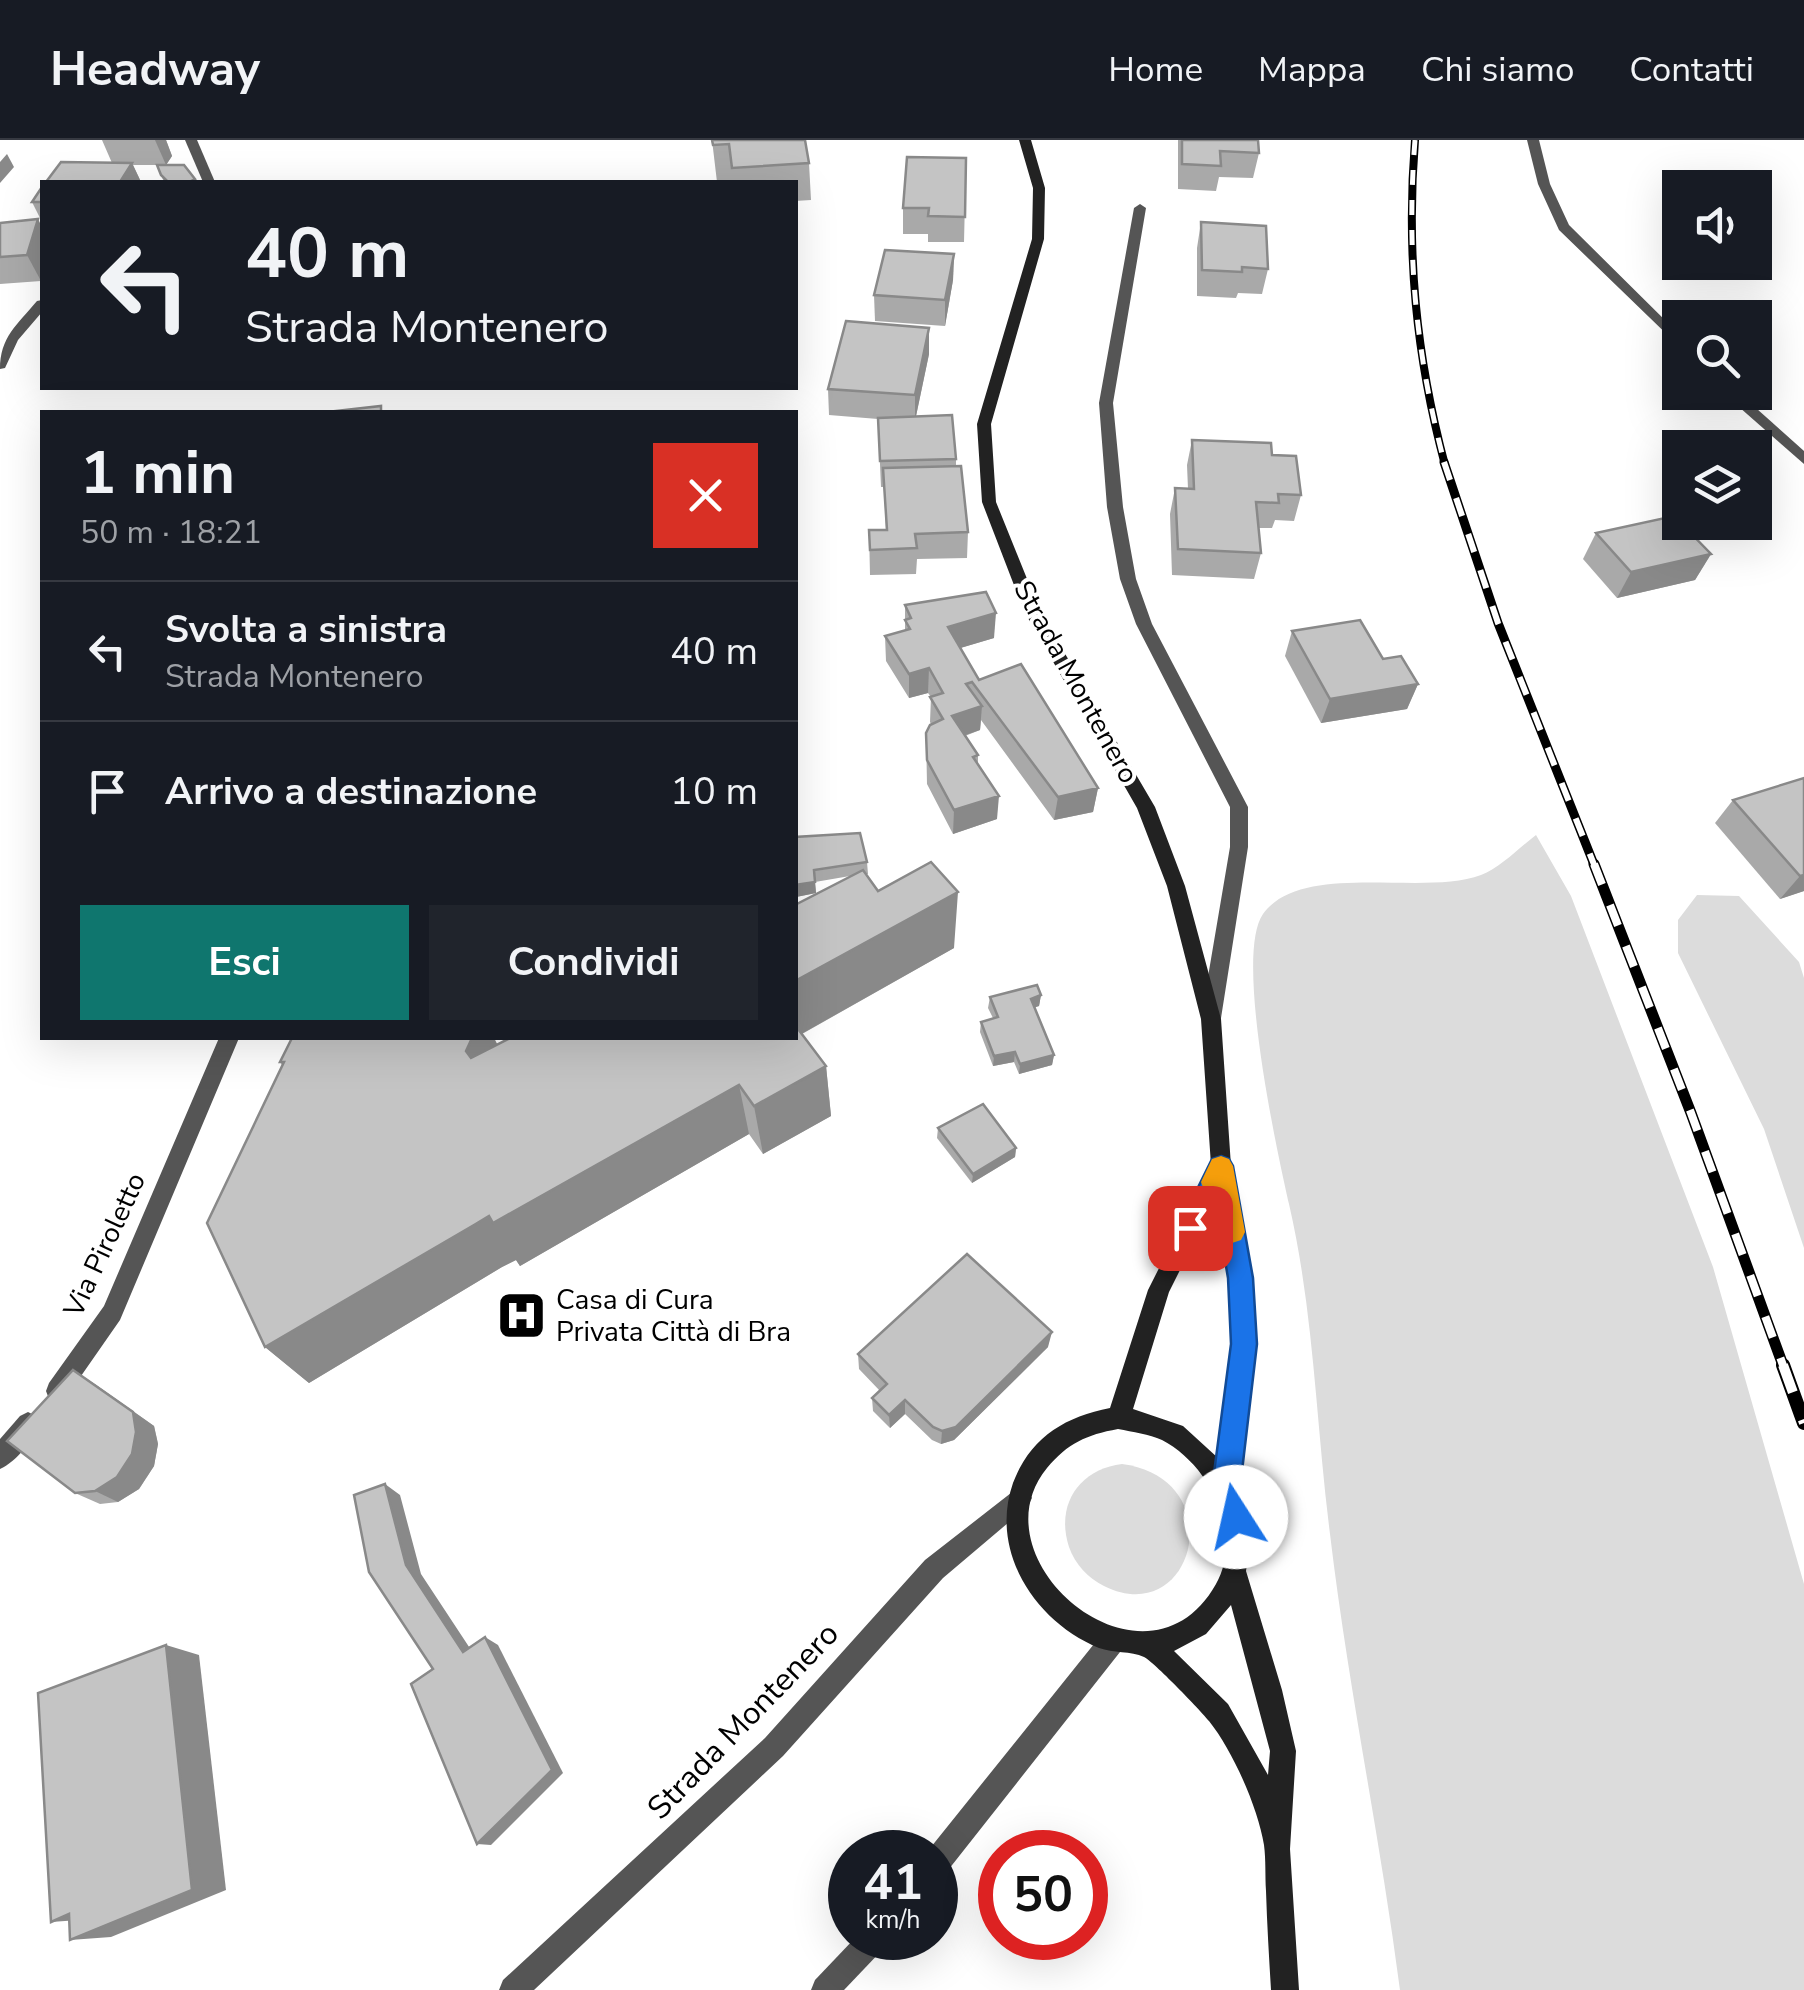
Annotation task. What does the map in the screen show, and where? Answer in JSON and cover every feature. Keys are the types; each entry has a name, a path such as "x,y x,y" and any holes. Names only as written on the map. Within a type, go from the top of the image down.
{"main road":[{"name":"Strada Montenero","path":"1026,140 1038,180 1041,216 1038,239 984,424 989,502 1032,611 1146,807 1176,886 1211,1019 1221,1166 1241,1278 1244,1344 1226,1488"},
{"path":"1118,1418 1159,1290 1221,1166"},
{"path":"1118,1418 1150,1423 1180,1438 1207,1460 1226,1488 1236,1517 1234,1573 1222,1600 1203,1622 1178,1638 1149,1644 1111,1643 1077,1628 1048,1602 1028,1570 1018,1534 1020,1498 1033,1466 1056,1440 1084,1424 1118,1418"},
{"path":"1234,1573 1284,1752 1276,1848 1285,1990"},
{"path":"1149,1644 1219,1714 1260,1786 1276,1848"}],"street":[{"path":"192,140 208,180"},
{"path":"1533,140 1544,184 1563,227 1662,324"},
{"path":"1140,208 1106,404 1112,473 1128,579 1144,624 1238,807 1239,847 1211,1019"},
{"path":"0,365 12,340 40,306"},
{"path":"1749,410 1804,459"},
{"name":"Via Piroletto","path":"0,1457 75,1370 112,1312 228,1040"},
{"name":"Strada Montenero","path":"512,1990 774,1748 934,1569 1020,1498"},
{"path":"958,1835 1111,1643"},
{"path":"825,1990 853,1960"}],"shaded area":[{"path":"1536,835 1571,896 1713,1267 1804,1584 1804,1990 1400,1990 1337,1591 1304,1286 1261,1054 1255,1010 1255,936 1263,914 1281,898 1305,888 1365,882 1457,881 1488,872"},
{"path":"1697,895 1739,896 1799,962 1804,978 1804,1248 1764,1129 1678,953 1678,920"},
{"path":"1122,1464 1157,1475 1179,1496 1189,1521 1188,1548 1179,1571 1160,1588 1135,1594 1104,1586 1087,1575 1069,1547 1066,1531 1065,1517 1074,1491 1094,1473"}],"building":[{"path":"712,140 805,140 809,163 732,168 729,144 713,145"},
{"path":"1182,140 1258,140 1259,153 1220,151 1221,166 1182,164"},
{"path":"907,157 966,158 965,217 928,216 929,208 903,208"},
{"path":"61,162 132,163 121,180 48,180"},
{"path":"157,165 184,165 195,179 166,180"},
{"path":"38,219 27,255 0,257 0,223"},
{"path":"1201,222 1266,226 1268,269 1202,270"},
{"path":"885,250 954,254 945,300 874,295"},
{"path":"846,321 929,328 915,395 828,389"},
{"path":"381,406 381,410 345,410"},
{"path":"952,415 956,459 880,461 878,418"},
{"path":"1192,440 1271,443 1272,455 1296,456 1301,495 1278,494 1279,503 1256,502 1261,553 1178,549 1175,488 1194,489"},
{"path":"961,466 968,532 915,534 917,548 870,550 869,530 887,530 883,468"},
{"path":"1662,519 1662,540 1697,540 1711,554 1631,572 1596,533"},
{"path":"986,592 996,613 948,627 979,680 1021,664 1098,788 1058,797 972,682 966,684 982,706 952,716 999,796 954,810 927,760 926,733 930,725 943,719 930,697 943,693 929,668 909,674 885,636 910,629 905,620 911,618 905,605"},
{"path":"1360,620 1383,659 1401,656 1418,684 1330,699 1292,631"},
{"path":"1804,778 1804,875 1800,876 1733,800"},
{"path":"860,833 867,862 814,870 815,882 798,885 798,837"},
{"path":"931,862 958,892 798,979 798,903 863,870 878,891"},
{"path":"1037,985 1041,995 1031,999 1054,1055 1020,1064 1015,1052 994,1056 981,1022 998,1017 990,997"},
{"path":"798,1029 826,1066 754,1106 739,1085 493,1223 489,1216 265,1347 207,1223 291,1040 471,1040 466,1051 471,1058 506,1040 798,1040"},
{"path":"983,1104 1016,1148 973,1174 938,1128"},
{"path":"967,1254 1052,1332 956,1427 942,1431 933,1427 905,1400 889,1415 872,1398 887,1384 858,1354"},
{"path":"73,1370 133,1412 136,1432 132,1454 117,1477 95,1491 75,1493 7,1441"},
{"path":"385,1484 406,1565 463,1652 485,1637 552,1770 477,1844 411,1684 433,1669 369,1572 354,1495"},
{"path":"166,1645 192,1890 70,1940 69,1914 51,1922 38,1693"}],"railway":[{"path":"1415,140 1412,223 1416,304 1427,384 1445,465"},
{"path":"1445,465 1498,623 1595,867"},
{"path":"1594,864 1784,1368"},
{"path":"1783,1365 1804,1423"}],"slow traffic":[{"path":"1213,1182 1221,1166 1232,1232"}],"place":[{"name":"Casa di Cura Privata Città di Bra","path":"521,1316"}],"route":[{"path":"1190,1228 1221,1166 1241,1278 1244,1344 1226,1488 1236,1517"}]}
